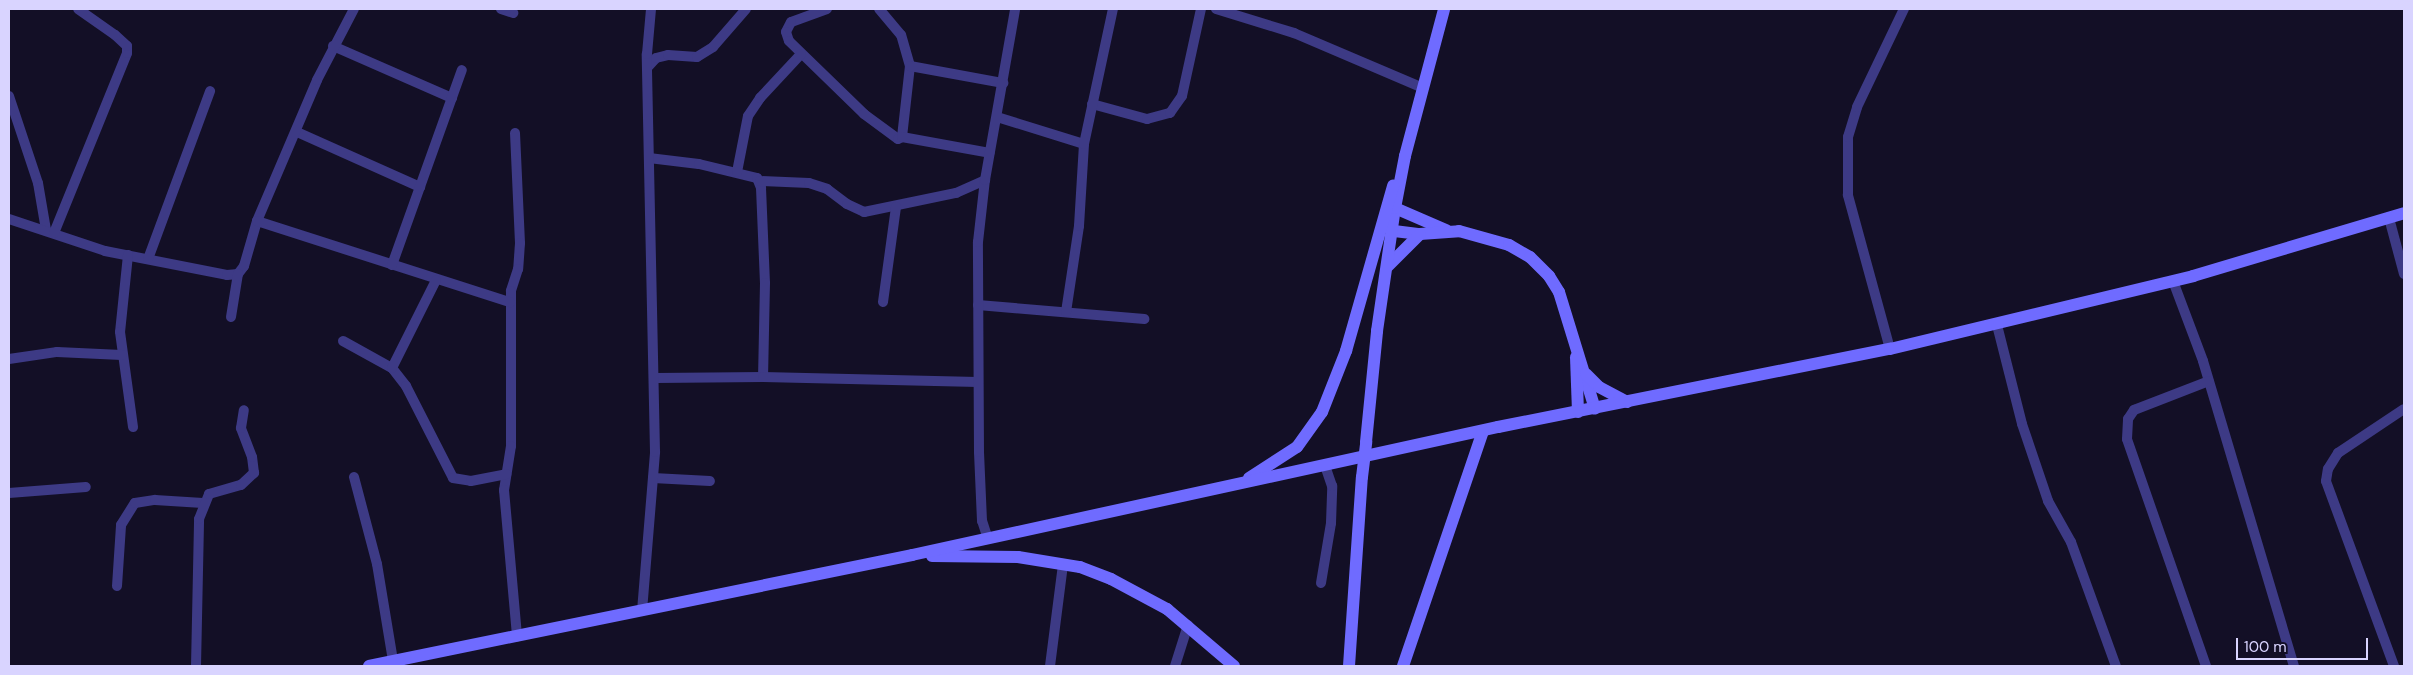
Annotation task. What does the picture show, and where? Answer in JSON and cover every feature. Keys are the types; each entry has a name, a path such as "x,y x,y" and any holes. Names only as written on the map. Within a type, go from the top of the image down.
{"main road":[{"path":"1349,666 1362,476 1377,331 1405,156 1444,9"},
{"path":"1236,485 1297,447 1322,412 1346,351 1380,224 1405,156"},
{"path":"1396,208 1446,230 1485,237 1530,257 1549,276 1559,292 1595,409"},
{"path":"369,666 912,555 987,536 1236,485 1483,431 1890,349 1997,325 2173,281 2404,213"},
{"path":"1394,231 1420,234 1446,230"},
{"path":"1388,266 1420,234"},
{"path":"1576,352 1578,412"},
{"path":"1584,372 1599,387 1627,402"},
{"path":"1403,666 1483,431"},
{"path":"912,555 1018,557 1063,564 1111,579 1188,625 1234,666"}],"street":[{"path":"50,232 126,53 123,42 78,9"},
{"path":"231,317 238,274 244,266 257,220 333,46 354,9"},
{"path":"501,9 513,13"},
{"path":"642,611 653,478 656,378 647,68 651,9"},
{"path":"647,68 656,58 668,55 697,57 713,47 746,9"},
{"path":"827,9 791,22 788,26 789,41 890,136 990,153"},
{"path":"879,9 900,35 910,66 902,137"},
{"path":"987,536 980,499 978,242 985,180 1015,9"},
{"path":"1066,312 1079,226 1084,144 1113,9"},
{"path":"1092,104 1147,119 1170,113 1182,96 1202,9"},
{"path":"1216,9 1302,36 1423,88"},
{"path":"1890,349 1848,195 1848,137 1857,107 1904,9"},
{"path":"333,46 452,98"},
{"path":"736,172 748,116 760,98 801,54"},
{"path":"910,66 1003,83"},
{"path":"392,265 462,70"},
{"path":"148,259 210,91"},
{"path":"9,96 38,183 50,232"},
{"path":"997,117 1084,144"},
{"path":"297,132 420,187"},
{"path":"514,134 520,243 518,269 510,302 512,446 506,474 506,544 517,636"},
{"path":"649,158 699,164 736,172 760,181 809,184 826,189 847,204 864,212 896,207 956,193 985,180"},
{"path":"760,181 765,283 763,377"},
{"path":"883,302 896,207"},
{"path":"2389,218 2404,274"},
{"path":"9,220 105,251 128,254 227,276 238,274"},
{"path":"257,220 436,280 510,302"},
{"path":"128,254 121,312 122,355 133,427"},
{"path":"392,368 436,280"},
{"path":"2173,281 2209,382 2294,666"},
{"path":"978,305 1144,319"},
{"path":"1997,325 2022,424 2048,501 2070,542 2116,666"},
{"path":"343,341 392,368 406,386 453,478 471,481 506,474"},
{"path":"9,359 57,352 122,355"},
{"path":"656,378 763,377 978,382"},
{"path":"2206,666 2127,439 2128,419 2134,410 2209,382"},
{"path":"2394,666 2326,481 2328,469 2338,453 2404,409"},
{"path":"196,666 199,519 203,503 209,494 241,484 254,473 252,456 241,428 244,410"},
{"path":"1321,583 1331,523 1332,486 1325,466"},
{"path":"354,477 377,564 393,661"},
{"path":"653,478 710,481"},
{"path":"9,493 86,486"},
{"path":"117,586 120,525 135,503 155,500 203,503"},
{"path":"1050,666 1063,564"},
{"path":"1175,666 1188,625"}]}
